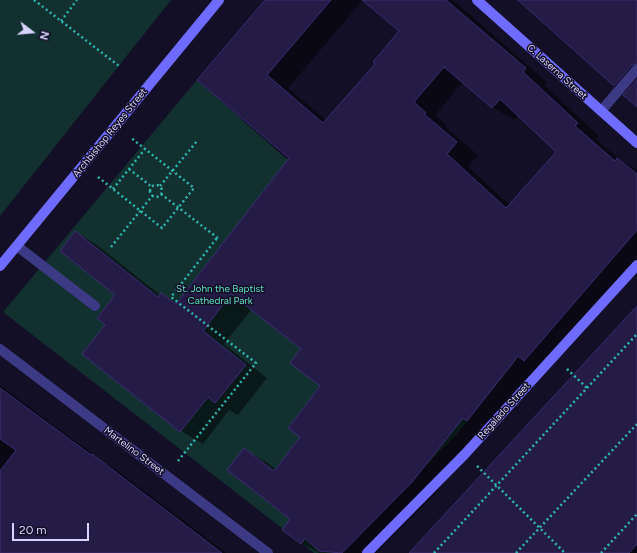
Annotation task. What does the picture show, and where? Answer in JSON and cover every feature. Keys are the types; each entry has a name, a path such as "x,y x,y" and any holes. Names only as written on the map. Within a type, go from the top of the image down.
{"street":[{"name":"Archbishop Reyes Street","path":"0,266 219,0"},
{"name":"C. Laserna Street","path":"477,0 637,143"},
{"path":"601,111 637,69"},
{"path":"17,246 96,306"},
{"name":"Regalado Street","path":"367,553 466,454 637,265"},
{"name":"Martelino Street","path":"0,349 268,553"}],"path":[{"path":"34,0 119,66"},
{"path":"61,21 77,0"},
{"path":"160,186 197,140"},
{"path":"145,149 172,171 194,188 162,228 113,189 145,149"},
{"path":"129,169 152,187"},
{"path":"152,187 156,185 160,186"},
{"path":"160,186 162,189 161,194"},
{"path":"152,187 150,192 153,195"},
{"path":"153,195 157,196 161,194"},
{"path":"161,194 218,239 171,297 256,363 167,476"},
{"path":"111,247 153,195"},
{"path":"434,553 637,334"},
{"path":"553,358 587,388"},
{"path":"516,553 637,424"},
{"path":"466,454 565,553"},
{"path":"601,553 637,514"}],"green space":[{"path":"0,0 171,0 0,216"},
{"name":"St. John the Baptist Cathedral Park","path":"197,80 516,361 456,435 341,553 314,553 3,312"}],"building":[{"path":"265,0 331,0 267,75 323,123 375,64 373,62 399,31 362,0 446,0 526,68 523,72 578,123 575,126 615,161 617,158 637,174 637,230 524,361 518,356 467,421 463,418 412,482 342,553 319,551 305,538 301,544 282,530 290,519 227,470 244,448 274,471 300,437 288,428 320,386 290,363 301,349 231,294 203,331 246,365 215,403 208,397 180,432 82,354 105,325 97,318 115,295 60,251 75,231 158,297 161,293 176,304 289,158 197,80","holes":["444,67 492,108 500,99 556,152 506,208 447,154 457,142 424,114 426,113 414,102"]},
{"path":"518,0 637,0 637,63 632,65 614,86"},
{"path":"637,79 637,107 623,95"},
{"path":"637,306 637,544 629,553 409,553"},
{"path":"0,388 91,455 92,454 222,553 0,553 0,471 16,450 0,439"}]}
